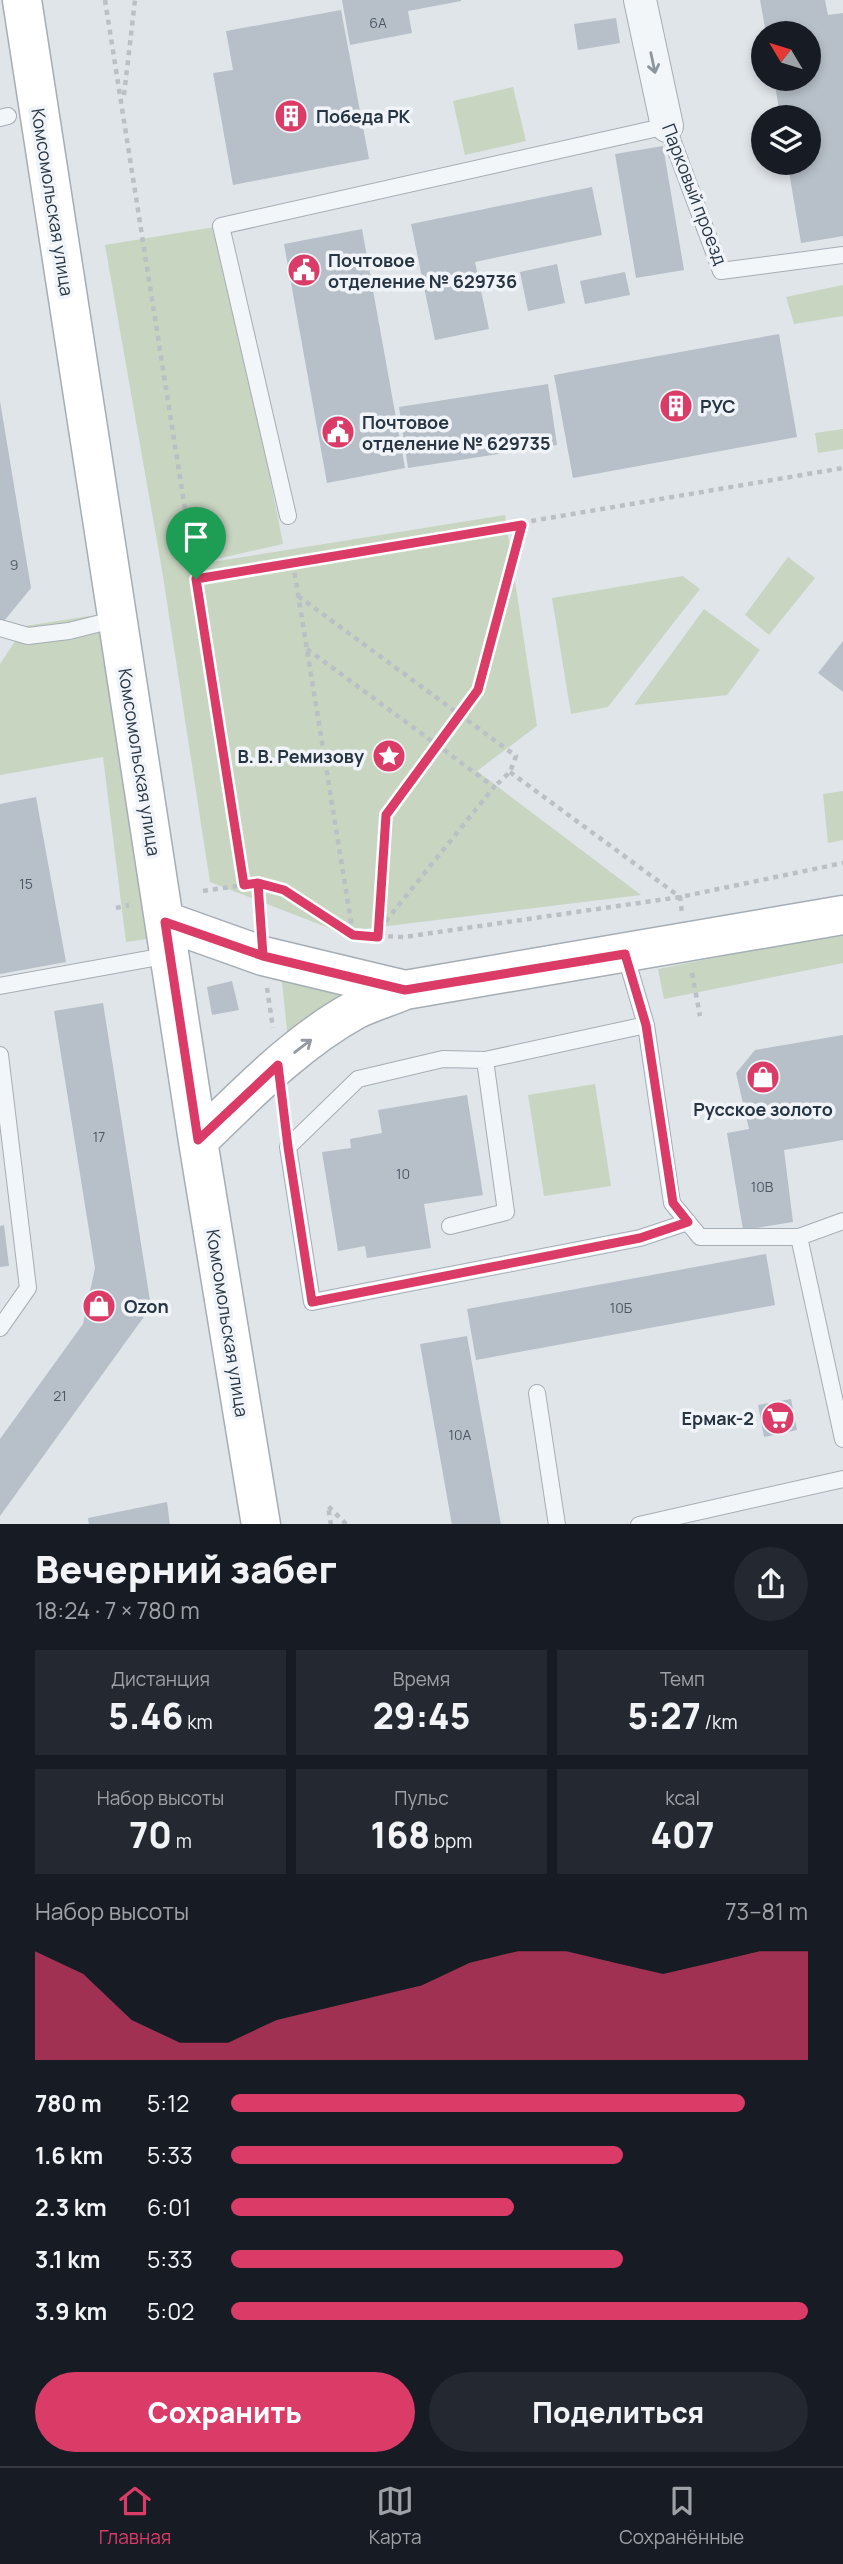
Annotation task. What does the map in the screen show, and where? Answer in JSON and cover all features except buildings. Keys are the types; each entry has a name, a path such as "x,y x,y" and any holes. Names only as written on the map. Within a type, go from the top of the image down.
{"street":[{"name":"Комсомольская улица","path":"22,0 198,1140 261,1524"},
{"name":"Парковый проезд","path":"640,0 667,126"},
{"path":"198,1140 278,1065 356,1010 405,990 843,915"},
{"path":"167,938 263,956 405,990"}],"lane":[{"path":"288,516 221,226 667,126"},
{"name":"Парковый проезд","path":"667,126 722,271 843,255"},
{"path":"0,628 28,636 69,631 118,619"},
{"path":"0,986 167,938"},
{"path":"625,954 646,1025 673,1203 688,1222 701,1237 799,1237 843,1220"},
{"path":"646,1025 485,1060 443,1059 358,1079 288,1147 312,1302 640,1238 688,1222"},
{"path":"0,1055 28,1288 0,1328"},
{"path":"450,1226 506,1212 485,1060"},
{"path":"799,1237 843,1439"},
{"path":"537,1393 557,1524"},
{"path":"639,1524 843,1479"}],"path":[{"path":"106,0 244,885"},
{"path":"123,103 135,0"},
{"path":"196,579 843,468"},
{"path":"378,937 386,815 478,690 522,525"},
{"path":"293,563 353,935"},
{"path":"298,595 516,756 510,772 494,787 380,928"},
{"path":"307,649 494,787"},
{"path":"510,772 680,897"},
{"path":"203,891 258,883 284,890 353,935 404,937 680,897 843,863"},
{"path":"258,883 263,956 288,1147"},
{"path":"687,942 700,1016"},
{"path":"331,1524 328,1506 347,1524"}],"green space":[{"path":"513,87 526,141 465,155 453,101"},
{"path":"221,226 283,544 181,567 505,515 537,726 477,771 641,895 339,932 210,882 162,570 105,245"},
{"path":"843,285 843,316 794,324 786,297"},
{"path":"843,429 843,449 818,453 815,433"},
{"path":"788,557 815,578 769,635 745,615"},
{"path":"683,576 700,589 608,707 571,714 552,598"},
{"path":"704,609 760,650 727,695 634,705"},
{"path":"109,613 147,939 126,942 103,757 0,775 0,664 25,626"},
{"path":"843,791 843,840 828,843 823,794"},
{"path":"843,932 843,963 664,999 658,969"},
{"path":"280,963 357,986 288,1039"},
{"path":"595,1084 611,1186 544,1196 528,1095"}],"place":[{"name":"Победа РК","path":"291,116"},
{"name":"Почтовое отделение № 629736","path":"304,270"},
{"name":"РУС","path":"676,406"},
{"name":"Почтовое отделение № 629735","path":"338,432"},
{"name":"В. В. Ремизову","path":"389,756"},
{"name":"Русское золото","path":"763,1077"},
{"name":"Ozon","path":"99,1306"},
{"name":"Ермак-2","path":"778,1418"}],"route":[{"path":"196,579 244,885 258,883 263,956 165,922 198,1140 278,1065 312,1302 640,1238 688,1222 673,1203 646,1025 625,954 405,990 263,956 258,883 284,890 353,935 378,937 386,815 478,690 522,525 196,579"}]}
